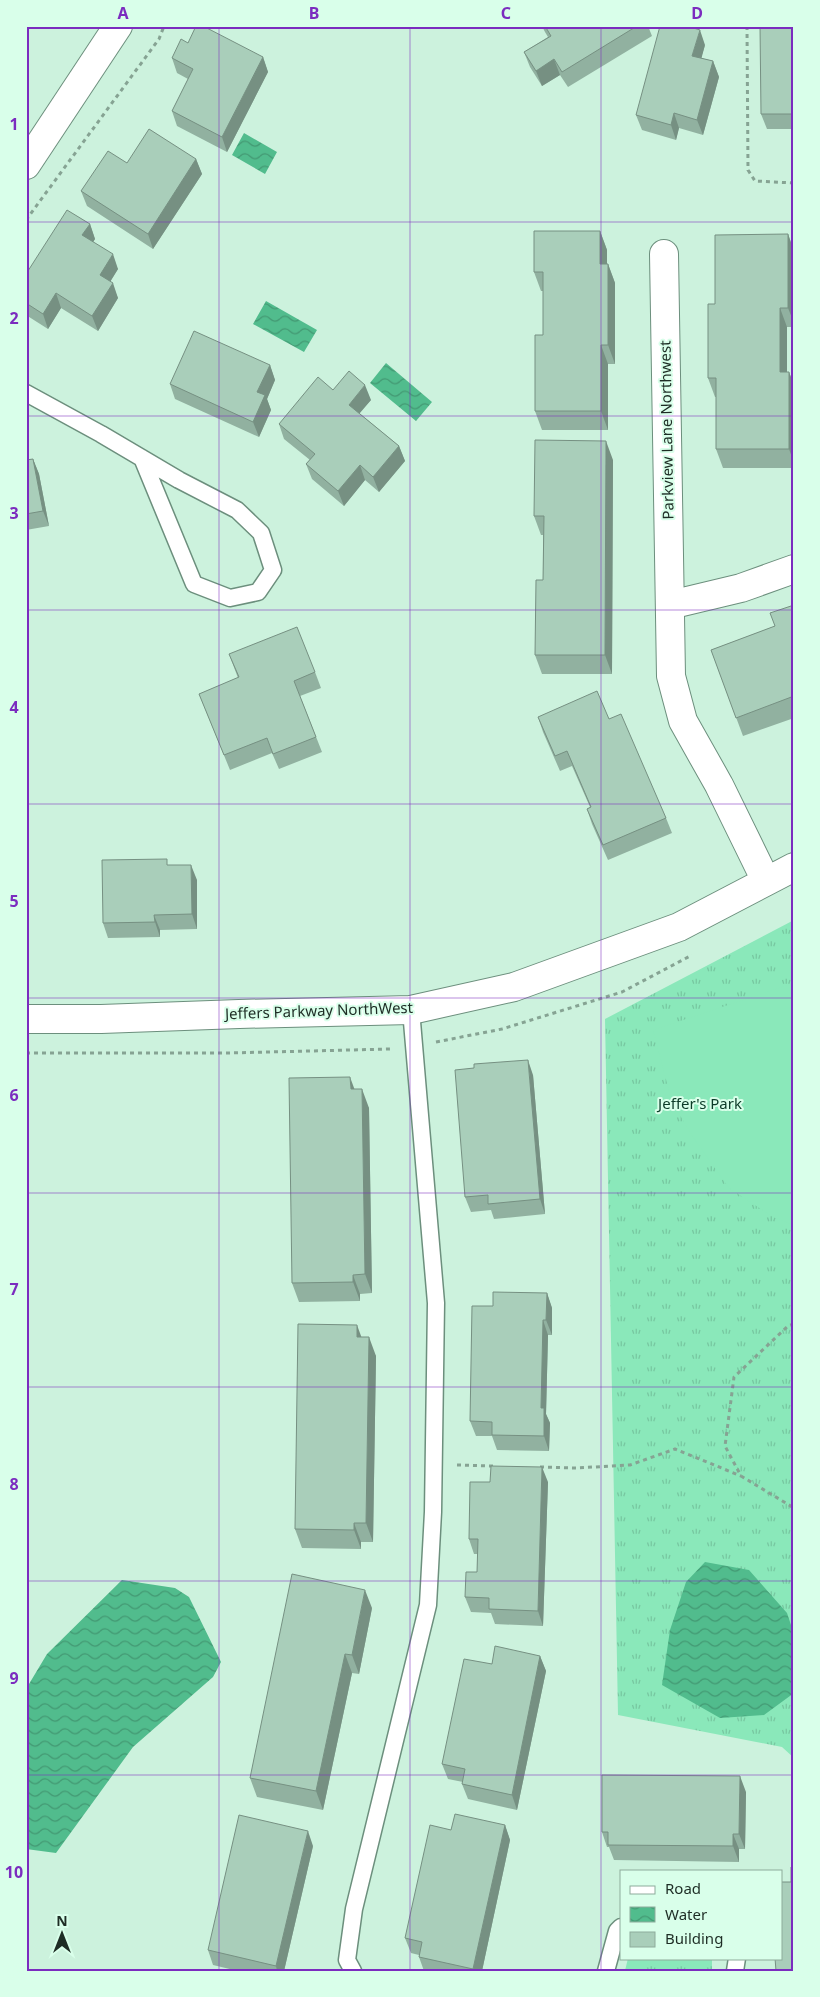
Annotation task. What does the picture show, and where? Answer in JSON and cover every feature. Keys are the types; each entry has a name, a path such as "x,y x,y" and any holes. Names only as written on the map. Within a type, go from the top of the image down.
{"street":[{"path":"26,166 118,26"},
{"name":"Parkview Lane Northwest","path":"664,254 671,676 683,721 719,785 766,881"},
{"path":"670,605 741,588 794,569"},
{"name":"Jeffers Parkway NorthWest","path":"26,1020 101,1020 238,1014 410,1010 514,987 678,927 794,867"}],"lane":[{"path":"26,393 142,458 179,480 238,510 261,533 273,570 258,592 230,598 194,584 142,458"},
{"path":"353,1971 347,1960 354,1909 428,1605 436,1303 410,1010"},
{"path":"606,1971 617,1931 620,1928"}],"path":[{"path":"26,220 159,39 164,26"},
{"path":"747,26 748,170 755,181 794,182"},
{"path":"741,1476 725,1446 734,1377 788,1326 794,1324"},
{"path":"538,1467 576,1468 630,1465 675,1449 741,1476 794,1508"},
{"path":"433,1465 500,1466"}],"green space":[{"name":"Jeffer's Park","path":"794,920 794,1758 782,1747 618,1715 605,1019"},
{"path":"794,983 794,1225 773,1217 729,1188 693,1137 672,1102 653,1030"},
{"path":"628,1960 712,1960 712,1971 625,1971"}],"water":[{"path":"244,133 277,152 265,174 232,155"},
{"path":"266,301 317,330 304,352 253,324"},
{"path":"386,363 432,402 416,421 370,383"},
{"path":"705,1562 749,1570 787,1613 794,1634 794,1693 764,1715 720,1718 662,1685 670,1630 686,1582"},
{"path":"122,1580 175,1588 189,1597 221,1662 213,1677 133,1747 56,1853 26,1849 26,1689 47,1654"}],"building":[{"path":"196,26 203,26 263,57 222,137 172,111 193,69 172,58 181,39 188,43"},
{"path":"545,26 637,26 562,72 554,59 536,71 524,52 551,36"},
{"path":"660,26 687,26 700,30 692,56 713,61 697,120 674,113 671,125 636,115"},
{"path":"760,26 794,26 794,114 761,114"},
{"path":"149,129 196,159 148,234 81,191 108,151 127,163"},
{"path":"67,210 90,224 82,235 113,254 100,275 113,283 92,316 56,293 43,314 26,303 26,274"},
{"path":"534,231 600,231 600,264 608,264 608,345 601,345 601,411 535,411 535,335 543,335 543,272 534,272"},
{"path":"788,234 788,308 780,308 780,372 789,372 789,449 716,449 716,378 708,378 708,304 715,304 715,235"},
{"path":"194,331 270,365 257,392 265,395 253,422 170,384"},
{"path":"349,371 365,385 349,405 399,446 373,477 360,465 338,491 306,464 315,454 279,424 318,377 333,390"},
{"path":"535,440 606,441 605,655 535,655 536,580 543,580 544,516 534,516"},
{"path":"33,459 43,511 26,514 26,460"},
{"path":"794,605 794,696 736,718 711,650 775,626 770,613"},
{"path":"297,627 315,672 294,681 316,737 273,754 267,738 224,755 199,694 239,677 229,654"},
{"path":"597,691 609,719 621,714 666,818 603,845 587,809 591,807 567,751 555,756 538,717"},
{"path":"167,859 167,865 191,865 192,914 154,915 155,922 103,923 102,860"},
{"path":"528,1060 540,1199 488,1204 488,1195 465,1197 455,1070 474,1068 474,1064"},
{"path":"350,1077 351,1089 362,1089 365,1274 353,1275 353,1282 292,1283 289,1078"},
{"path":"493,1292 547,1293 546,1320 543,1320 541,1408 544,1408 544,1436 492,1435 492,1422 470,1421 472,1306 493,1306"},
{"path":"298,1324 357,1325 357,1337 369,1337 366,1523 354,1523 354,1530 295,1529"},
{"path":"491,1466 542,1467 538,1611 489,1609 489,1598 465,1597 466,1572 477,1572 478,1539 469,1539 470,1482 490,1482"},
{"path":"292,1574 365,1590 352,1655 345,1654 316,1791 250,1778"},
{"path":"495,1646 540,1656 512,1795 462,1784 465,1769 442,1764 464,1659 492,1664"},
{"path":"602,1775 740,1776 739,1834 733,1834 733,1846 608,1845 608,1832 602,1832"},
{"path":"455,1814 505,1825 473,1969 419,1957 422,1942 405,1938 430,1825 451,1830"},
{"path":"239,1815 308,1831 276,1966 208,1950"},
{"path":"794,1866 794,1971 776,1971 775,1960 782,1960 782,1882 791,1882 791,1867"}]}
